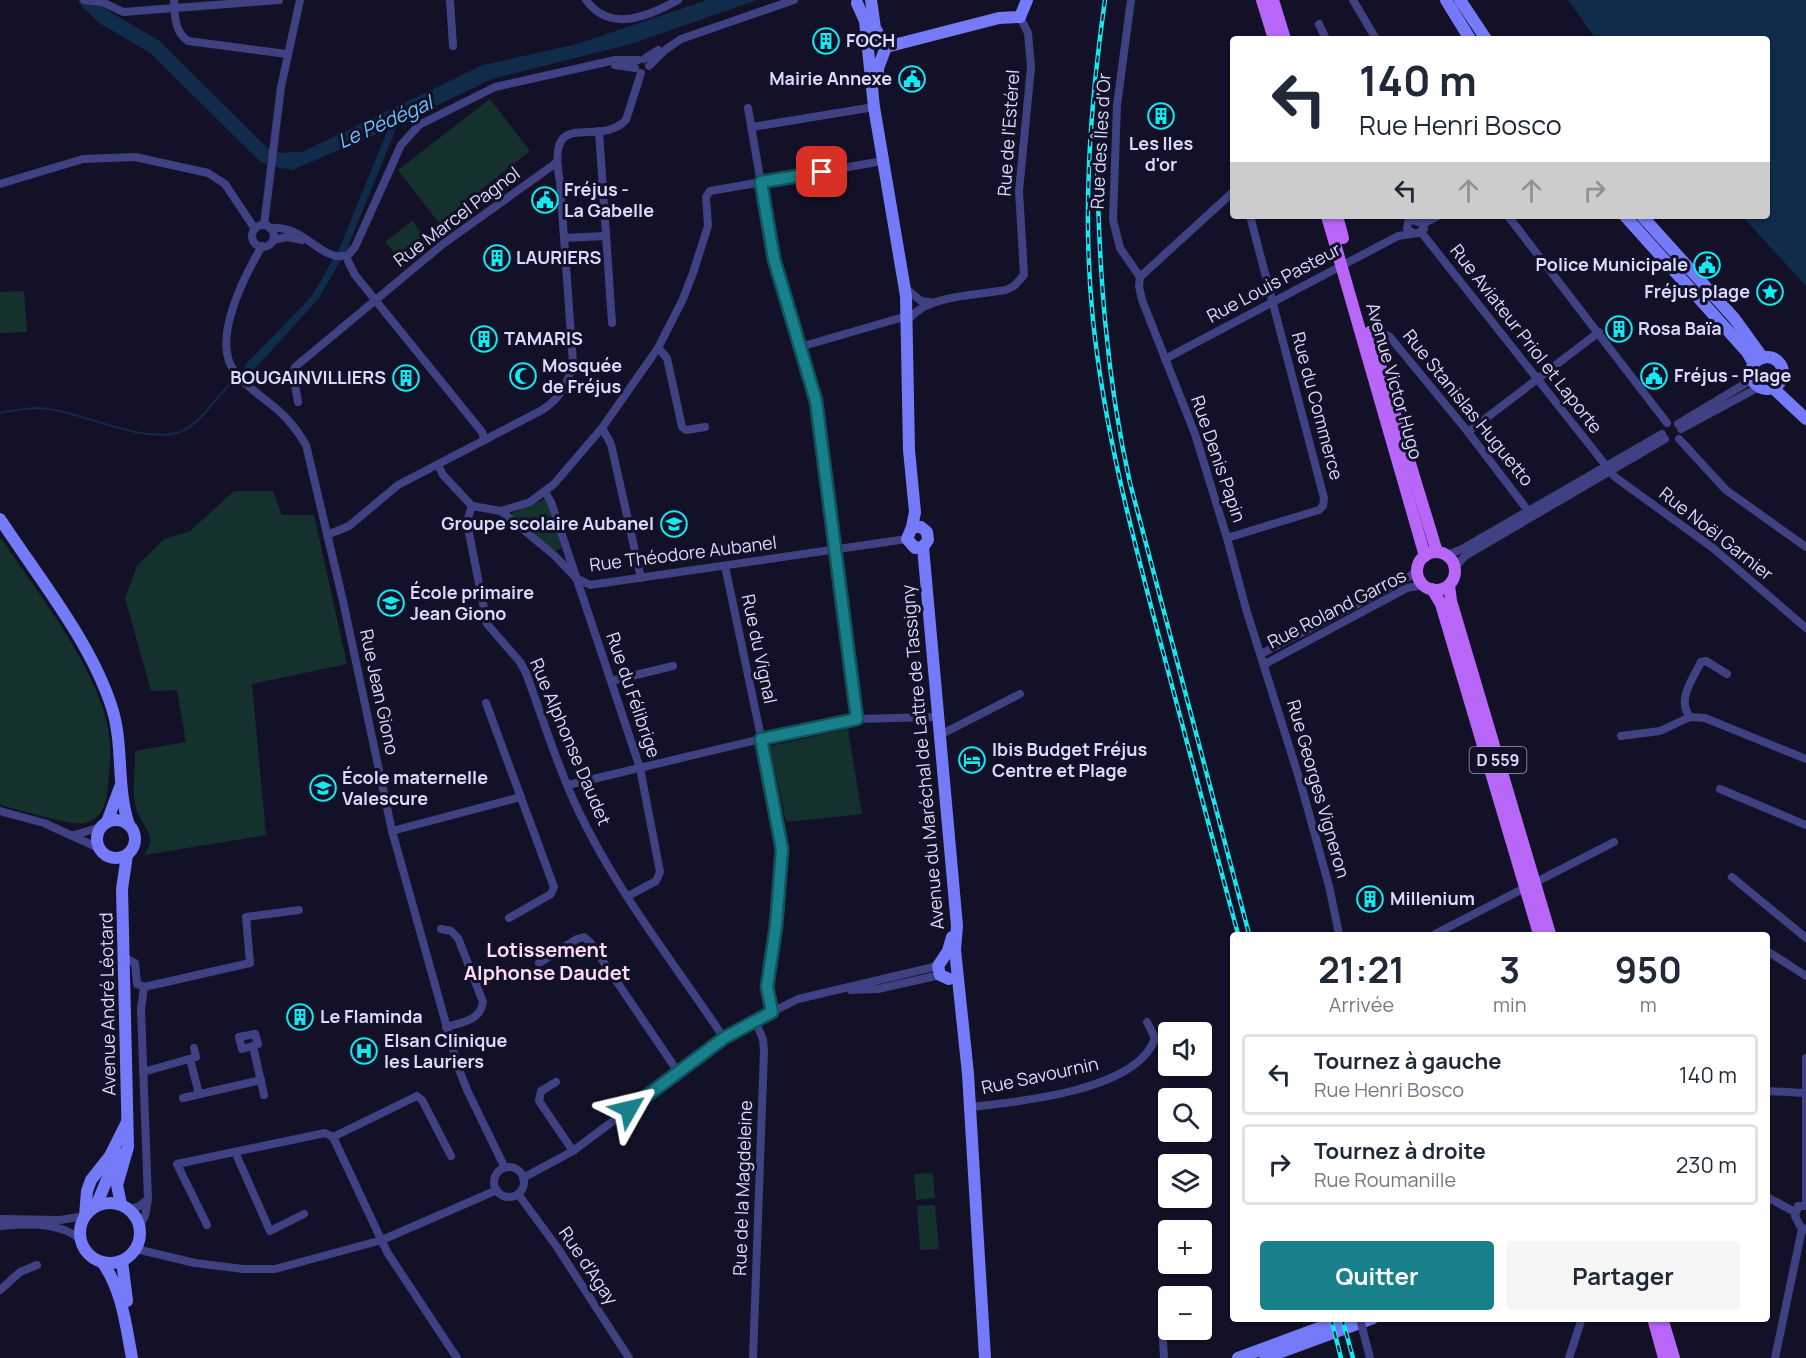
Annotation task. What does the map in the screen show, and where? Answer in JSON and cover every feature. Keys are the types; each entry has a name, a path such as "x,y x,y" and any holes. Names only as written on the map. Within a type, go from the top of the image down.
{"main road":[{"path":"877,48 999,18 1020,17 1027,0"},
{"path":"1262,0 1273,36"},
{"path":"1273,0 1284,36"},
{"path":"1446,0 1468,36"},
{"path":"1460,0 1484,36"},
{"name":"Avenue du Maréchal de Lattre de Tassigny","path":"861,1 875,28 880,110 891,164 893,194 909,291 916,538 940,735 957,926 955,950 948,970 958,1008 959,1064 980,1358"},
{"name":"Avenue du Maréchal de Lattre de Tassigny","path":"877,48 874,107 909,316"},
{"name":"Avenue Victor Hugo","path":"1328,219 1372,337 1436,554"},
{"name":"Avenue Victor Hugo","path":"1337,219 1346,264 1436,554"},
{"path":"1628,219 1740,344 1758,361 1775,360 1783,370 1781,382 1773,388"},
{"path":"1645,219 1734,318 1758,361"},
{"path":"1758,361 1752,372 1756,383 1773,388 1806,419"},
{"path":"0,519 96,668 116,725 121,783 135,843 127,855 111,858 99,848 97,837 121,783"},
{"name":"Avenue du Maréchal de Lattre de Tassigny","path":"916,538 952,924 948,970 970,1107 985,1358"},
{"path":"1436,554 1455,567 1454,577 1449,585 1441,589 1428,587 1418,571 1419,562 1436,554"},
{"name":"D 559","path":"1449,585 1454,612 1530,887 1539,932"},
{"name":"D 559","path":"1428,587 1442,604 1530,887 1549,932"},
{"path":"104,825 116,820 129,825"},
{"name":"Avenue André Léotard","path":"126,1207 117,1185 128,1147 129,1118 122,889 127,855"},
{"name":"Avenue André Léotard","path":"111,858 122,889"},
{"path":"129,1118 110,1156 91,1180 87,1191 85,1216 81,1225 81,1239 88,1254 102,1262 114,1282 132,1358"},
{"name":"Avenue André Léotard","path":"96,1206 115,1163 129,1118"},
{"path":"85,1216 96,1206 104,1203 126,1207 140,1225 140,1242 136,1250 122,1261 102,1262"},
{"path":"122,1261 137,1358"},
{"path":"1238,1358 1335,1322"},
{"path":"1265,1358 1363,1322"},
{"path":"1654,1322 1664,1358"},
{"path":"1663,1322 1674,1358"}],"street":[{"path":"84,0 115,4 123,12 174,4 279,0"},
{"path":"267,226 287,54 300,0"},
{"path":"450,0 453,46"},
{"path":"586,0 603,17 618,21 636,17 678,0"},
{"path":"327,535 349,526 398,485 542,410 555,401 565,388 573,363 556,163 561,140 564,136 576,132 612,130 626,120 641,65 680,35 780,0"},
{"path":"344,260 355,247 401,145 419,125 495,87 615,60 641,65 681,39 794,0"},
{"name":"Rue des Îles d'Or","path":"1131,0 1117,105 1113,220 1120,248 1140,277"},
{"path":"1353,0 1374,36"},
{"path":"174,4 176,25 181,36 188,41 287,54"},
{"name":"Rue de l'Estérel","path":"930,302 1006,291 1024,275 1019,191 1031,67 1028,33 1020,17"},
{"path":"1319,24 1325,36"},
{"path":"752,127 874,107"},
{"path":"748,108 774,259 816,401 857,719"},
{"path":"599,130 604,236 612,323"},
{"path":"0,184 83,159 135,157 195,168 218,179 235,197 255,229 253,240 262,246 269,245 273,240 274,233 267,226"},
{"path":"438,465 443,475 472,506 501,511 524,504 545,492 602,428 658,348 683,299 693,273 708,226 706,197 710,191 883,161"},
{"name":"Rue Marcel Pagnol","path":"298,402 293,374 295,367 461,231 556,163"},
{"path":"1140,277 1230,195"},
{"name":"Rue du Commerce","path":"1227,538 1319,510 1323,506 1324,498 1251,219"},
{"name":"Rue Louis Pasteur","path":"1165,359 1346,264 1414,225 1430,219"},
{"path":"1510,219 1667,423 1680,426 1756,383"},
{"name":"Rue Aviateur Priol et Laporte","path":"1414,225 1607,469"},
{"path":"255,229 267,226 278,227 298,233 317,248"},
{"path":"564,238 604,236"},
{"path":"273,240 294,237 344,260 485,440"},
{"name":"Rue Jean Giono","path":"262,246 232,313 226,334 226,349 234,371 281,413 306,445 392,831 446,1027 468,1092 505,1168"},
{"name":"Rue Denis Papin","path":"1140,277 1142,300 1195,434 1261,654"},
{"path":"909,291 921,301 930,302"},
{"path":"800,347 909,316 930,302"},
{"path":"1468,432 1599,332"},
{"name":"Rue Stanislas Huguetto","path":"1372,337 1385,334 1390,337 1468,432 1530,513"},
{"path":"658,348 667,358 682,427 686,430 705,428"},
{"path":"1667,423 1663,427 1664,436 1671,442 1678,439"},
{"path":"1678,439 1680,426"},
{"path":"602,428 611,444 641,578"},
{"path":"1455,567 1465,556 1530,513 1664,436"},
{"path":"1678,439 1726,490 1806,547"},
{"name":"Rue Noël Garnier","path":"1607,469 1622,483 1713,548 1806,628"},
{"name":"Rue du Félibrige","path":"545,492 640,768 660,872 656,881 628,896"},
{"name":"Rue Alphonse Daudet","path":"472,506 468,518 469,533 486,624 520,662 526,673 568,785 600,852 681,979 724,1038"},
{"name":"Rue Théodore Aubanel","path":"501,511 555,556 576,578 590,585 916,538"},
{"path":"1436,554 1530,513"},
{"name":"Rue du Vignal","path":"725,566 782,849 777,918 767,987 772,1012"},
{"name":"Rue Roland Garros","path":"1261,654 1418,571"},
{"name":"Rue Roland Garros","path":"1265,664 1407,588 1428,587"},
{"name":"Rue Georges Vigneron","path":"1261,654 1303,791 1329,886 1339,932"},
{"path":"1690,717 1683,706 1684,699 1701,662 1706,661 1727,674"},
{"path":"611,681 673,666"},
{"path":"940,735 1020,694"},
{"path":"486,703 554,887 551,894 509,918"},
{"path":"568,785 761,739 857,719 934,717"},
{"path":"1621,736 1654,733 1690,717 1705,718 1806,759"},
{"path":"1720,789 1806,825"},
{"path":"392,831 521,797"},
{"path":"0,811 21,815 74,835 99,848"},
{"path":"74,835 104,825"},
{"path":"1439,932 1614,842"},
{"path":"1732,877 1806,938"},
{"path":"125,958 135,963 136,984 144,987 250,963 246,917 299,910"},
{"path":"441,929 451,931 458,938 483,1002 482,1012 475,1018 446,1027"},
{"path":"539,963 584,937 590,942 678,1072"},
{"path":"1770,953 1806,976"},
{"path":"524,1178 573,1151 724,1038 798,999 847,990 863,983 948,970"},
{"path":"140,1225 145,1216 148,1199 141,1009 144,987"},
{"name":"Rue de la Magdeleine","path":"753,1358 765,1050 755,1021"},
{"name":"Rue Savournin","path":"970,1107 1080,1089 1120,1074 1152,1046 1155,1038 1148,1022"},
{"path":"253,1046 264,1095"},
{"path":"143,1072 196,1057 194,1048"},
{"path":"1806,1058 1804,1093 1806,1201"},
{"path":"190,1059 199,1094"},
{"path":"183,1098 261,1080"},
{"path":"556,1082 541,1091 539,1101 573,1151"},
{"path":"1770,1091 1804,1093"},
{"path":"333,1137 417,1096 422,1100 450,1156"},
{"path":"207,1225 177,1164 325,1133 333,1137 387,1252 457,1358"},
{"path":"235,1152 270,1231 304,1214"},
{"path":"505,1168 514,1168 524,1178 523,1187 518,1194 504,1196 497,1190 495,1177 505,1168"},
{"path":"136,1250 195,1263 261,1270 303,1263 382,1240 497,1190"},
{"name":"Rue d'Agay","path":"518,1194 557,1247 629,1358"},
{"path":"126,1207 138,1207 148,1199"},
{"path":"1770,1199 1795,1212"},
{"path":"1775,1358 1804,1229 1797,1221 1795,1212 1798,1206 1806,1206"},
{"path":"0,1223 60,1220 85,1216"},
{"path":"0,1223 60,1227 81,1239"},
{"path":"0,1290 20,1272 37,1264"},
{"path":"1361,1322 1370,1358"},
{"path":"1569,1358 1580,1322"},
{"path":"1163,1340 1164,1358"}],"green space":[{"path":"490,99 530,151 439,223 398,170"},
{"path":"412,221 423,235 397,256 385,242"},
{"path":"24,291 27,332 0,333 0,292"},
{"path":"234,491 273,491 282,515 314,515 347,664 252,684 266,835 144,855 150,835 136,808 135,751 186,742 177,690 151,691 125,598 137,566 164,539 190,531"},
{"path":"545,499 549,502 562,548 555,551 510,516 512,513"},
{"path":"2,539 68,637 97,692 106,718 110,743 110,764 106,797 100,814 84,823 43,817 0,805 0,540"},
{"path":"848,729 862,814 786,822 770,746"},
{"path":"933,1173 935,1198 916,1200 914,1174"},
{"path":"935,1205 939,1249 920,1250 917,1206"}],"water":[{"path":"707,0 757,0 631,44 492,79 398,124 347,249 319,298 252,372 244,366 312,296 340,247 388,129 292,170 278,167 280,156 292,157 483,65 577,44"},
{"path":"1568,0 1806,0 1806,286 1745,219 1770,219 1770,36 1594,36"}],"waterway":[{"name":"Le Pédégal","path":"86,0 104,17 155,47 264,155 283,161 298,159"},
{"path":"0,413 32,408 53,410 130,431 166,435 182,431 196,422 232,382"}],"railway":[{"path":"1105,0 1095,80 1088,200 1090,280 1098,360 1111,439 1128,517 1237,932"},
{"path":"1097,160 1105,323 1122,443 1130,483 1248,932"},
{"path":"1332,1322 1341,1358"},
{"path":"1343,1322 1353,1358"}],"place":[{"name":"FOCH","path":"826,41"},
{"name":"Mairie Annexe","path":"912,79"},
{"name":"Les Iles d'or","path":"1161,116"},
{"name":"Fréjus - La Gabelle","path":"545,200"},
{"name":"LAURIERS","path":"497,258"},
{"name":"Police Municipale","path":"1707,265"},
{"name":"Fréjus plage","path":"1770,292"},
{"name":"Rosa Baïa","path":"1619,329"},
{"name":"TAMARIS","path":"484,339"},
{"name":"Mosquée de Fréjus","path":"523,376"},
{"name":"Fréjus - Plage","path":"1654,376"},
{"name":"BOUGAINVILLIERS","path":"406,378"},
{"name":"Groupe scolaire Aubanel","path":"674,524"},
{"name":"École primaire Jean Giono","path":"391,603"},
{"name":"Ibis Budget Fréjus Centre et Plage","path":"972,760"},
{"name":"École maternelle Valescure","path":"323,788"},
{"name":"Millenium","path":"1370,899"},
{"name":"Le Flaminda","path":"300,1017"},
{"name":"Elsan Clinique les Lauriers","path":"364,1051"}],"district":[{"name":"Lotissement Alphonse Daudet","path":"547,962"}],"route":[{"path":"629,1109 735,1030 772,1012 767,987 776,926 782,849 780,827 761,739 828,723 857,719 816,401 774,259 761,182 822,172"}]}
